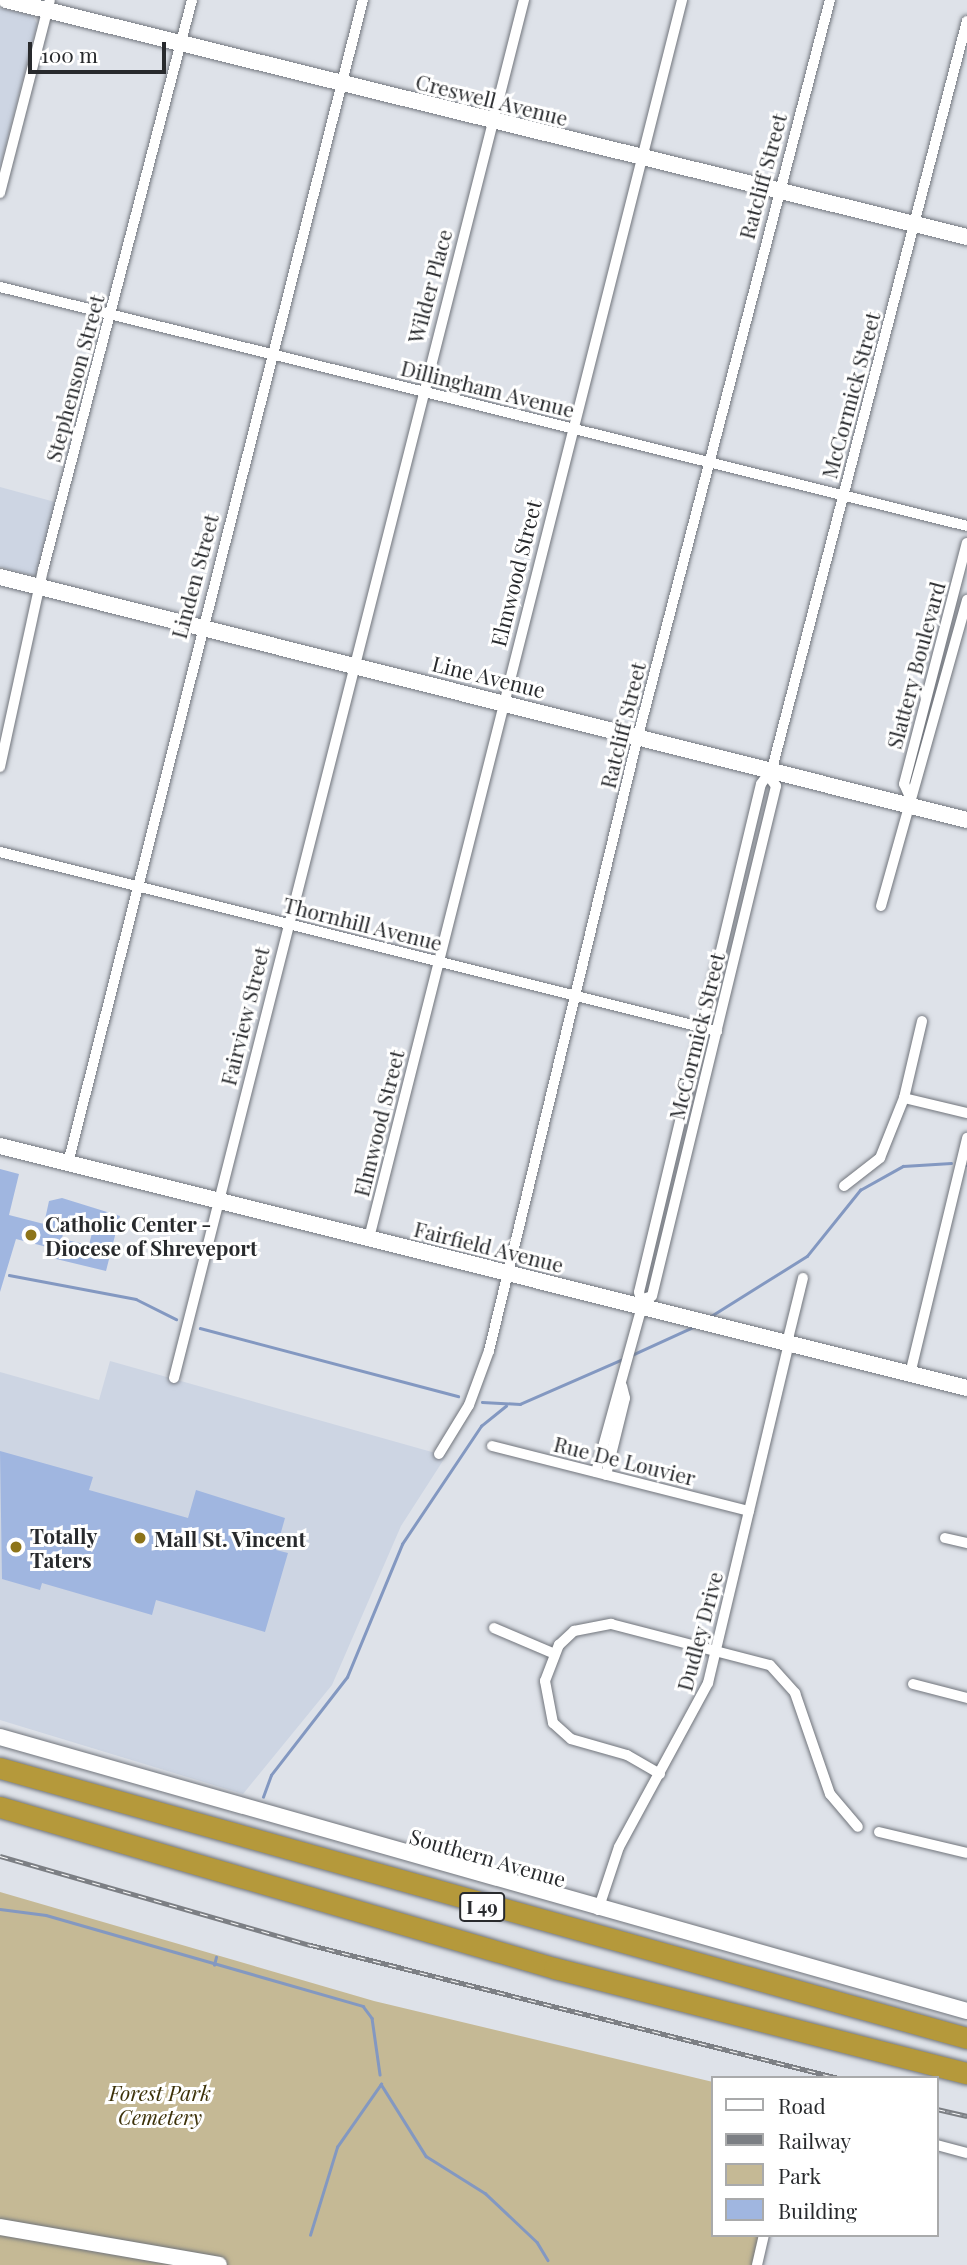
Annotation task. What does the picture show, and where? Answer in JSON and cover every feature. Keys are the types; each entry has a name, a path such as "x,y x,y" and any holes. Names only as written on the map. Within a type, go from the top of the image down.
{"highway":[{"name":"I 49","path":"0,1766 51,1783 967,2038"},
{"name":"I 49","path":"5,1810 555,1968 967,2073"}],"street":[{"name":"Creswell Avenue","path":"6,0 48,5 181,44 493,119 639,159 967,237"},
{"name":"Stephenson Street","path":"0,766 41,587 192,0"},
{"name":"Linden Street","path":"68,1163 200,626 363,0"},
{"name":"Wilder Place","path":"350,664 524,0"},
{"name":"Elmwood Street","path":"369,1238 639,159 682,0"},
{"name":"Ratcliff Street","path":"439,1454 483,1371 638,736 776,192 830,0"},
{"path":"0,193 48,5"},
{"name":"McCormick Street","path":"771,774 776,786 717,1031 652,1296 643,1303 639,1292 761,784 771,774 967,21"},
{"name":"Dillingham Avenue","path":"0,287 967,526"},
{"name":"Slattery Boulevard","path":"908,800 904,784 967,543"},
{"name":"Line Avenue","path":"0,577 502,701 771,774 908,800 967,820"},
{"name":"Slattery Boulevard","path":"881,906 908,800 918,788 967,600"},
{"name":"Fairview Street","path":"174,1378 350,664"},
{"name":"Thornhill Avenue","path":"0,852 717,1031"},
{"path":"734,897 748,901"},
{"path":"844,1186 880,1158 904,1098 922,1021"},
{"path":"904,1098 967,1112"},
{"path":"910,1374 967,1138"},
{"name":"Fairfield Avenue","path":"0,1146 509,1273 643,1303 714,1325 967,1388"},
{"path":"668,1170 682,1173"},
{"name":"Dudley Drive","path":"598,1910 619,1847 694,1717 716,1650 803,1278"},
{"path":"601,1474 643,1303"},
{"name":"Rue De Louvier","path":"492,1447 749,1511"},
{"path":"945,1538 967,1543"},
{"path":"660,1774 559,1731 544,1695 555,1654 574,1631 599,1623 770,1665 790,1684 830,1794 858,1827"},
{"path":"494,1628 555,1654"},
{"path":"913,1684 967,1698"},
{"name":"Southern Avenue","path":"0,1737 598,1910 967,2011"},
{"path":"879,1832 967,1853"},
{"path":"939,2146 967,2153"},
{"path":"0,2227 219,2265"},
{"path":"757,2265 764,2237"}],"shaded area":[{"path":"0,8 33,16 37,24 0,167"},
{"path":"0,487 55,502 36,576 0,567"},
{"path":"110,1361 446,1456 401,1526 332,1685 243,1794 0,1720 0,1372 99,1400"}],"green space":[{"name":"Forest Park Cemetery","path":"0,1892 374,2001 712,2082 712,2237 760,2237 753,2265 0,2265"}],"building":[{"name":"Catholic Center - Diocese of Shreveport","path":"0,1169 19,1174 9,1215 44,1224 49,1201 62,1198 120,1216 106,1271 52,1258 47,1247 16,1239 0,1292","holes":["65,1222 93,1229 89,1245 62,1239"]},
{"name":"Mall St. Vincent","path":"0,1451 93,1477 89,1490 188,1518 196,1490 285,1518 276,1550 288,1553 265,1632 156,1600 152,1615 42,1583 40,1590 2,1579"}],"waterway":[{"path":"711,1316 807,1256 860,1190 903,1166 951,1163"},
{"path":"9,1275 136,1299 176,1319"},
{"path":"632,1355 693,1327"},
{"path":"200,1328 458,1396"},
{"path":"482,1402 520,1404 623,1359"},
{"path":"263,1797 271,1775 347,1677 402,1544 481,1426 506,1406"},
{"path":"0,1909 46,1915 363,2006 372,2018 380,2074"},
{"path":"214,1965 216,1957"},
{"path":"381,2084 426,2156 485,2193 537,2242 548,2260"},
{"path":"310,2235 337,2147 381,2084"}],"railway":[{"path":"0,1856 311,1945 830,2076"},
{"path":"939,2109 967,2116"}],"place":[{"name":"Catholic Center - Diocese of Shreveport","path":"31,1235"},
{"name":"Mall St. Vincent","path":"140,1538"},
{"name":"Totally Taters","path":"16,1547"}]}
